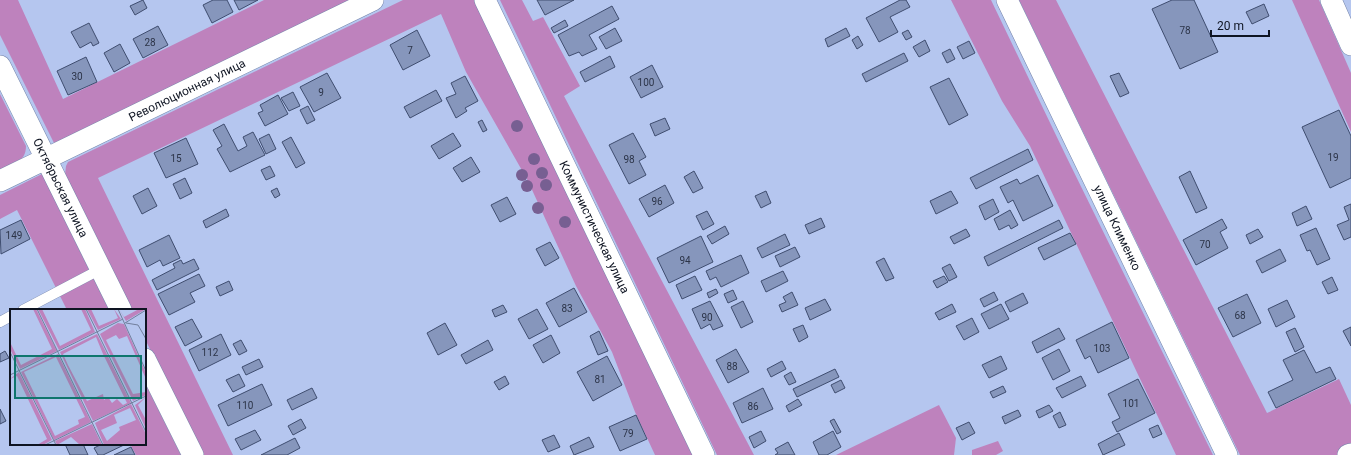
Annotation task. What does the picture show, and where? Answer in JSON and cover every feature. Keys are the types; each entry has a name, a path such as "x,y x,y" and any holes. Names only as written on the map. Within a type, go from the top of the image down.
{"street":[{"name":"Революционная улица","path":"0,181 373,0"},
{"name":"Коммунистическая улица","path":"485,0 704,455"},
{"name":"улица Клименко","path":"1008,0 1227,455"},
{"path":"1331,0 1351,45"},
{"name":"Октябрьская улица","path":"0,66 120,309"},
{"path":"146,361 193,455"}],"lane":[{"path":"25,309 101,270"},
{"path":"0,322 10,317"}],"shaded area":[{"path":"0,0 18,0 63,99 264,0 350,0 301,26 54,143 0,35"},
{"path":"403,0 474,0 695,455 655,455 635,412 612,352 576,286 528,181 466,72 441,14 98,178 233,455 202,455 146,341 146,309 131,309 65,175 68,162"},
{"path":"500,0 522,0 533,21 543,17 580,86 564,96 754,455 717,455"},
{"path":"951,0 991,0 1213,455 1176,455 1030,146 1002,101"},
{"path":"1019,0 1056,0 1267,413 1339,379 1351,405 1351,448 1339,455 1240,455"},
{"path":"1292,0 1319,0 1351,73 1351,132"},
{"path":"0,94 26,146 24,156 18,162 0,172"},
{"path":"42,174 109,309 66,309 17,210 0,219 0,195"},
{"path":"146,385 181,455 136,455 131,445 146,445"},
{"path":"939,405 956,438 954,455 836,455"},
{"path":"998,441 1003,451 996,455 972,455 972,450"}],"building":[{"path":"143,0 147,8 135,15 130,6"},
{"path":"213,0 227,0 233,12 212,23 203,5"},
{"path":"234,0 258,0 239,10"},
{"path":"537,0 574,0 545,15"},
{"path":"900,0 906,0 910,7 890,17 898,32 879,42 866,18"},
{"path":"1172,0 1194,0 1218,52 1180,69 1152,9"},
{"path":"1264,4 1269,16 1252,24 1246,12"},
{"path":"612,6 619,19 589,35 597,49 582,56 579,52 569,56 558,35"},
{"path":"565,20 568,26 554,33 551,28"},
{"path":"89,23 99,43 93,46 91,42 80,48 71,32"},
{"path":"158,26 168,45 143,58 133,39"},
{"path":"615,28 622,41 606,49 599,37"},
{"path":"846,28 850,36 828,47 825,39"},
{"path":"417,30 430,56 403,70 390,45"},
{"path":"908,30 912,37 906,40 902,33"},
{"path":"858,36 863,45 857,49 852,40"},
{"path":"925,40 930,51 919,57 913,47"},
{"path":"969,41 975,53 963,59 957,47"},
{"path":"120,44 130,63 114,72 104,53"},
{"path":"950,49 955,59 947,63 942,53"},
{"path":"904,53 908,61 866,82 862,74"},
{"path":"610,56 615,67 585,82 580,72"},
{"path":"86,57 97,82 68,95 57,71"},
{"path":"652,65 663,87 641,98 630,77"},
{"path":"327,73 341,98 314,112 300,87"},
{"path":"1119,73 1129,93 1120,97 1110,76"},
{"path":"465,76 478,101 465,108 467,111 456,118 446,98 456,94 451,83"},
{"path":"949,78 968,115 949,125 930,87"},
{"path":"436,90 442,101 410,118 404,107"},
{"path":"293,92 300,106 289,111 281,98"},
{"path":"278,95 288,114 265,126 258,113 263,111 260,105"},
{"path":"308,106 315,120 307,124 300,110"},
{"path":"1339,110 1351,136 1351,178 1330,188 1302,127"},
{"path":"665,118 670,129 655,136 650,124"},
{"path":"482,120 487,130 483,132 478,122"},
{"path":"224,124 238,151 247,146 243,137 253,132 265,155 230,172 217,149 222,146 213,130"},
{"path":"453,133 461,146 439,159 431,146"},
{"path":"633,133 646,157 639,161 646,175 629,184 609,145"},
{"path":"269,134 276,149 266,154 259,139"},
{"path":"291,137 305,163 296,168 282,142"},
{"path":"186,138 198,164 166,178 154,153"},
{"path":"1028,149 1033,160 976,189 970,178"},
{"path":"471,157 480,172 462,182 453,168"},
{"path":"270,166 275,176 266,180 261,170"},
{"path":"694,171 703,188 693,193 684,177"},
{"path":"1190,171 1207,208 1196,213 1179,177"},
{"path":"1038,175 1053,206 1023,221 1013,200 1008,203 1000,187 1017,179 1020,184"},
{"path":"185,178 192,193 180,199 173,184"},
{"path":"665,185 674,203 649,217 639,199"},
{"path":"148,188 157,206 142,214 133,196"},
{"path":"277,188 280,195 275,198 271,191"},
{"path":"766,191 771,203 761,208 755,196"},
{"path":"951,191 958,203 936,214 930,201"},
{"path":"507,197 516,214 500,222 491,205"},
{"path":"993,199 999,212 985,220 979,206"},
{"path":"1351,204 1351,237 1344,240 1337,225 1349,220 1344,207"},
{"path":"1306,206 1312,219 1297,226 1292,213"},
{"path":"226,209 229,216 206,228 203,221"},
{"path":"1010,210 1018,225 1011,229 1009,225 999,230 994,219"},
{"path":"707,211 714,224 703,230 696,216"},
{"path":"821,218 825,227 809,234 805,225"},
{"path":"1222,219 1227,228 1220,232 1228,248 1196,265 1183,240"},
{"path":"21,220 30,239 1,254 0,230"},
{"path":"1059,220 1063,228 988,266 984,257"},
{"path":"725,226 729,234 712,244 707,236"},
{"path":"1316,228 1330,259 1317,265 1310,250 1307,251 1300,235"},
{"path":"966,229 970,236 954,244 950,237"},
{"path":"1258,229 1263,237 1250,244 1246,235"},
{"path":"1070,233 1076,244 1044,260 1038,248"},
{"path":"785,234 790,245 762,258 757,248"},
{"path":"169,235 180,258 163,266 160,260 147,267 139,250"},
{"path":"701,236 713,262 669,283 657,258"},
{"path":"550,242 559,258 545,266 536,249"},
{"path":"795,247 800,257 780,267 775,256"},
{"path":"1280,249 1286,261 1262,273 1256,261"},
{"path":"741,255 749,273 721,287 716,277 710,280 706,271"},
{"path":"884,258 894,278 886,281 876,262"},
{"path":"194,259 199,269 157,290 152,280 175,268 173,264 181,260 183,264"},
{"path":"950,264 957,277 949,281 942,268"},
{"path":"783,271 788,281 766,292 761,281"},
{"path":"199,274 205,286 190,293 195,302 169,315 158,294"},
{"path":"695,276 702,290 682,299 676,285"},
{"path":"944,276 948,282 937,288 933,281"},
{"path":"1332,277 1338,290 1328,294 1322,282"},
{"path":"229,281 233,290 220,296 216,287"},
{"path":"574,288 587,312 559,327 546,303"},
{"path":"716,289 718,293 709,298 707,293"},
{"path":"733,290 737,299 728,303 724,294"},
{"path":"792,292 798,305 782,312 779,305 786,302 783,297"},
{"path":"994,292 998,300 984,307 980,299"},
{"path":"1023,293 1028,303 1010,312 1005,302"},
{"path":"1247,294 1261,323 1233,337 1218,308"},
{"path":"825,299 831,310 810,320 805,308"},
{"path":"1287,300 1295,317 1276,327 1268,309"},
{"path":"710,301 723,326 713,330 710,324 701,329 692,309"},
{"path":"743,301 753,322 741,328 731,307"},
{"path":"952,304 956,312 939,320 935,313"},
{"path":"1001,304 1009,319 989,329 981,314"},
{"path":"503,305 507,312 495,317 492,310"},
{"path":"537,309 548,329 529,339 518,319"},
{"path":"972,318 979,332 964,340 956,326"},
{"path":"192,319 202,337 185,346 175,327"},
{"path":"1112,322 1129,358 1098,373 1090,356 1085,359 1076,340"},
{"path":"445,323 457,345 438,355 427,333"},
{"path":"803,325 808,337 799,342 793,329"},
{"path":"1351,327 1351,346 1343,331"},
{"path":"1059,328 1065,339 1037,353 1032,342"},
{"path":"1295,328 1304,347 1295,352 1286,332"},
{"path":"599,331 608,351 598,355 590,336"},
{"path":"221,334 231,355 199,371 189,350"},
{"path":"551,335 560,353 543,363 533,345"},
{"path":"241,340 247,351 239,355 233,344"},
{"path":"488,340 493,350 466,364 461,355"},
{"path":"736,349 749,372 728,383 716,360"},
{"path":"1059,349 1070,371 1053,380 1042,358"},
{"path":"1304,350 1316,373 1330,367 1336,379 1276,408 1268,392 1293,380 1283,360"},
{"path":"5,351 9,358 0,362 0,354"},
{"path":"607,356 622,385 593,401 577,372"},
{"path":"1001,356 1007,369 989,378 982,365"},
{"path":"259,359 263,367 246,375 242,367"},
{"path":"782,361 786,369 771,377 767,369"},
{"path":"835,369 839,377 797,397 793,389"},
{"path":"791,372 796,382 789,385 784,376"},
{"path":"239,374 245,386 233,392 226,380"},
{"path":"505,376 509,384 499,390 494,382"},
{"path":"1081,376 1086,386 1062,398 1056,388"},
{"path":"1138,379 1155,413 1117,432 1112,422 1120,418 1108,394"},
{"path":"841,380 845,388 835,393 831,385"},
{"path":"262,384 272,405 228,426 218,405"},
{"path":"1003,386 1006,392 993,398 990,392"},
{"path":"312,388 317,398 292,410 287,400"},
{"path":"763,388 773,409 742,423 733,403"},
{"path":"798,399 802,405 789,412 786,406"},
{"path":"1049,405 1053,411 1039,418 1036,411"},
{"path":"0,409 6,421 0,424"},
{"path":"1018,410 1021,416 1005,424 1002,417"},
{"path":"1060,412 1066,425 1059,428 1053,416"},
{"path":"636,415 647,439 620,451 609,427"},
{"path":"301,419 306,428 293,435 288,426"},
{"path":"834,419 841,432 837,434 830,421"},
{"path":"969,422 975,433 962,440 956,428"},
{"path":"1158,425 1162,434 1153,438 1149,429"},
{"path":"255,430 261,440 241,450 235,439"},
{"path":"761,431 766,441 754,448 749,437"},
{"path":"833,431 841,447 827,455 819,455 813,442"},
{"path":"1119,433 1125,445 1103,455 1098,444"},
{"path":"554,435 560,447 548,452 542,440"},
{"path":"589,437 594,447 574,455 570,446"},
{"path":"295,438 300,448 287,455 261,455"},
{"path":"788,442 795,455 775,455 778,453 775,449"},
{"path":"65,445 83,445 88,455 70,455"},
{"path":"100,445 124,445 103,455 98,455 94,448"},
{"path":"131,447 135,455 114,455"}]}
